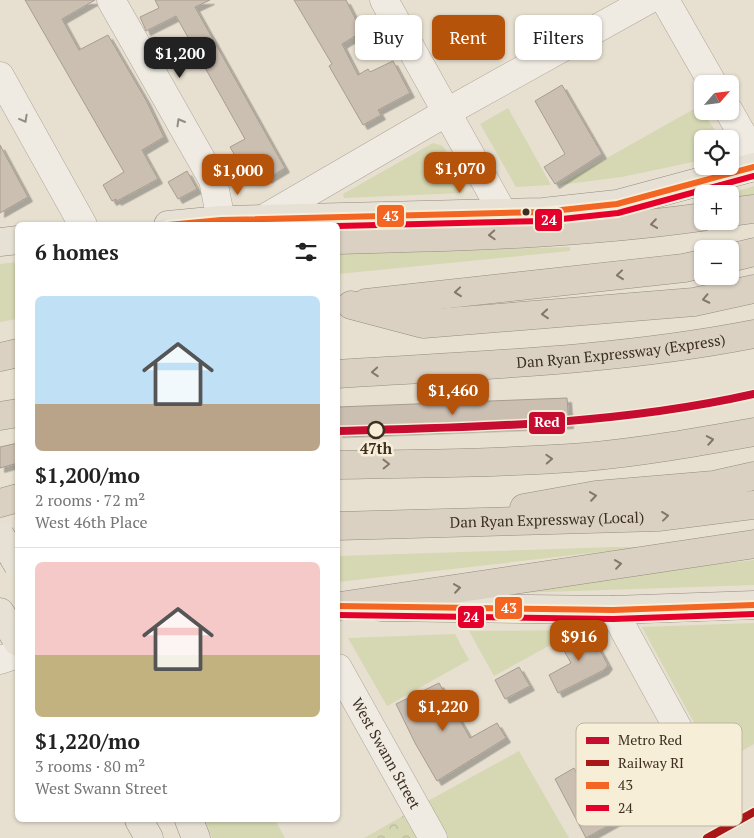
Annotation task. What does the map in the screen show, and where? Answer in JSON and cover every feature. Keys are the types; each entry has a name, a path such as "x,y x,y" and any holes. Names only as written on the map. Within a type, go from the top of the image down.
{"highway":[{"path":"739,211 754,209"},
{"path":"340,240 452,238 628,228 694,217"},
{"path":"739,256 754,252"},
{"path":"344,305 694,266"},
{"path":"344,305 423,324 694,302 754,289"},
{"name":"Dan Ryan Expressway (Express)","path":"340,374 576,359 686,348 754,334"},
{"path":"0,357 15,354"},
{"path":"0,416 15,414"},
{"path":"340,466 585,457 678,446 754,432"},
{"path":"424,525 596,495 714,485 754,476"},
{"path":"0,503 15,499"},
{"name":"Dan Ryan Expressway (Local)","path":"340,526 658,517 754,505"},
{"path":"340,606 754,544"},
{"path":"0,562 15,559"}],"main road":[{"path":"200,222 263,219 504,215 617,204 754,167"},
{"path":"0,242 15,240"},
{"path":"0,535 15,560"},
{"path":"340,606 613,610 754,605"},
{"path":"0,612 15,637"},
{"path":"139,822 149,838"},
{"path":"190,822 196,838"}],"street":[{"path":"111,0 213,180 221,220"},
{"path":"384,0 504,215"},
{"path":"263,219 447,112 648,0"},
{"path":"664,0 708,75"},
{"path":"0,76 81,222"},
{"path":"734,120 754,155"},
{"path":"613,610 675,723"},
{"path":"0,660 15,655"},
{"name":"West Swann Street","path":"340,672 434,838"}],"green space":[{"path":"508,108 551,185 516,187 480,124"},
{"path":"694,109 694,120 708,120 715,130 694,130 694,162 622,177 559,185"},
{"path":"433,143 443,146 466,185 462,193 344,198 343,194"},
{"path":"754,186 754,197 739,200 739,190"},
{"path":"570,247 570,251 340,274 340,254"},
{"path":"15,262 15,319 0,322 0,264"},
{"path":"614,547 645,547 340,582 340,556"},
{"path":"754,560 754,585 487,594 488,590"},
{"path":"754,623 754,744 742,751 742,723 694,723 642,627"},
{"path":"578,630 494,676 469,631"},
{"path":"455,634 469,660 387,706 348,638"},
{"path":"519,751 569,838 446,838 426,802"},
{"path":"408,813 422,838 364,838"},
{"path":"206,822 276,822 285,838 212,838"}],"building":[{"path":"25,0 95,0 62,19 79,50 108,35 146,100 164,137 142,150 158,179 117,201 116,199 112,201 103,185 124,172"},
{"path":"155,0 210,0 195,7 285,168 267,179 252,154 238,161 230,147 245,139 176,16 146,31 140,17 159,8"},
{"path":"294,0 346,0 355,18 355,36 342,44 358,75 368,69 370,72 393,61 410,93 378,110 381,115 363,125 329,66 332,64"},
{"path":"562,85 602,154 555,184 544,167 565,154 535,101"},
{"path":"0,145 28,197 0,213"},
{"path":"187,171 197,189 178,199 168,182"},
{"path":"567,398 569,424 340,433 340,407"},
{"path":"15,444 15,464 0,468 0,447"},
{"path":"582,632 590,632 608,665 604,670 558,693 549,675 571,663 560,644"},
{"path":"519,667 530,686 505,699 495,680"},
{"path":"439,683 470,738 497,723 506,738 437,781 415,743 396,704"},
{"path":"574,768 576,772 576,819 555,779"},
{"path":"580,826 607,826 586,838"}],"metro line":[{"name":"Red","path":"340,431 547,423 651,412 754,394"}],"rail line":[{"name":"RI","path":"742,819 754,812"},
{"name":"RI","path":"707,838 729,826"}],"transit line":[{"name":"43","path":"200,222 543,212 617,204 754,167"},
{"name":"24","path":"340,226 543,221 618,213 754,176"},
{"name":"43","path":"340,606 613,610 754,605"},
{"name":"24","path":"340,615 613,619 754,614"}],"place":[{"name":"47th","path":"376,430"}]}
